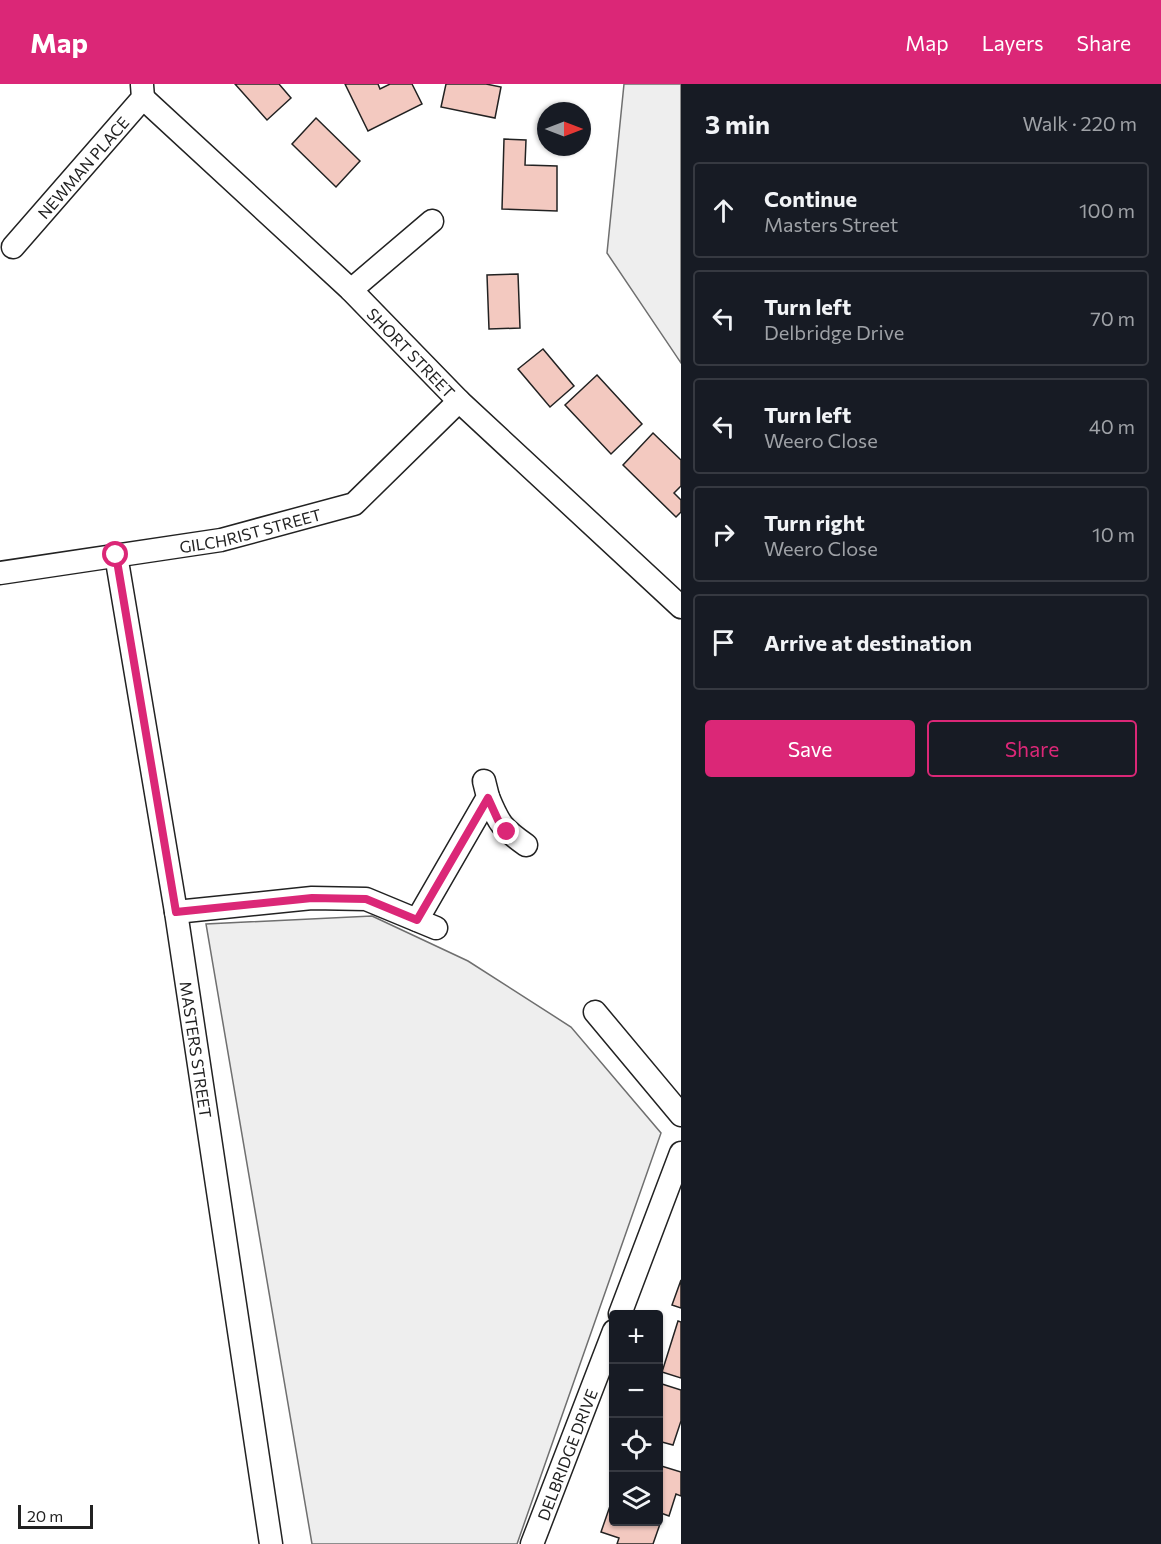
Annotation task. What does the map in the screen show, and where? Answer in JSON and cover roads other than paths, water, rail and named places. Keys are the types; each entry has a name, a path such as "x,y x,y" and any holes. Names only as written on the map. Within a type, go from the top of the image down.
{"street":[{"name":"NEWMAN PLACE","path":"13,247 143,91"},
{"name":"SHORT STREET","path":"143,91 351,290 459,401 681,607"},
{"path":"351,290 432,221"},
{"name":"GILCHRIST STREET","path":"0,573 221,540 354,504 459,401"},
{"name":"MASTERS STREET","path":"116,555 176,912 271,1544"},
{"path":"176,912 312,898 366,899 426,924 486,789 498,820 507,832 526,845"},
{"path":"595,1012 681,1115"},
{"path":"622,1310 681,1153"},
{"name":"DELBRIDGE DRIVE","path":"532,1544 609,1344"}]}
